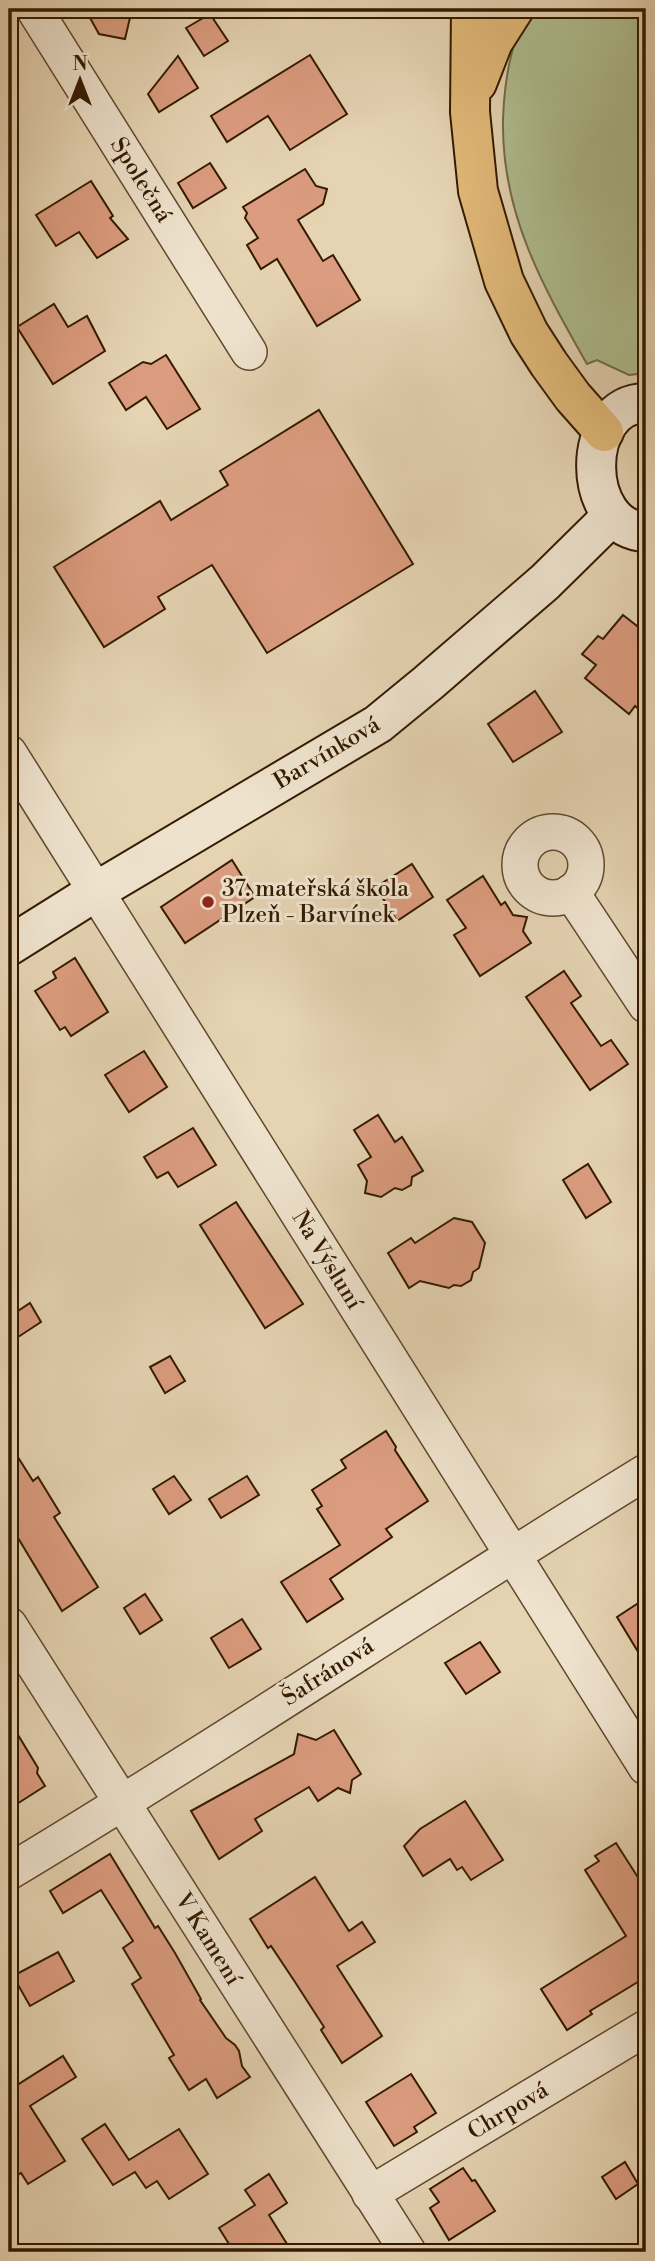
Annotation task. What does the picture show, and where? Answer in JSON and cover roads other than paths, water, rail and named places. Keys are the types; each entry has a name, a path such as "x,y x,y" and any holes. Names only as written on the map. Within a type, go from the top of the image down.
{"highway":[{"path":"471,9 470,112 478,191 505,281 529,333 549,364 604,432"},
{"path":"470,112 483,65 493,42 514,9"}],"street":[{"name":"Společná","path":"34,9 249,352"},
{"path":"646,403 625,407 613,417 598,448 597,476 602,497 612,516 629,529 646,533"},
{"name":"Barvínková","path":"9,946 378,724 535,591 612,516"},
{"name":"Na Výsluní","path":"9,753 646,1767"},
{"path":"571,892 646,1005"},
{"name":"Šafránová","path":"9,1872 122,1804 512,1554 646,1472"},
{"name":"V Kamení","path":"9,1625 408,2252"},
{"name":"Chrpová","path":"370,2194 646,2028"}],"place":[{"name":"37. mateřská škola Plzeň - Barvínek","path":"208,902"}]}
